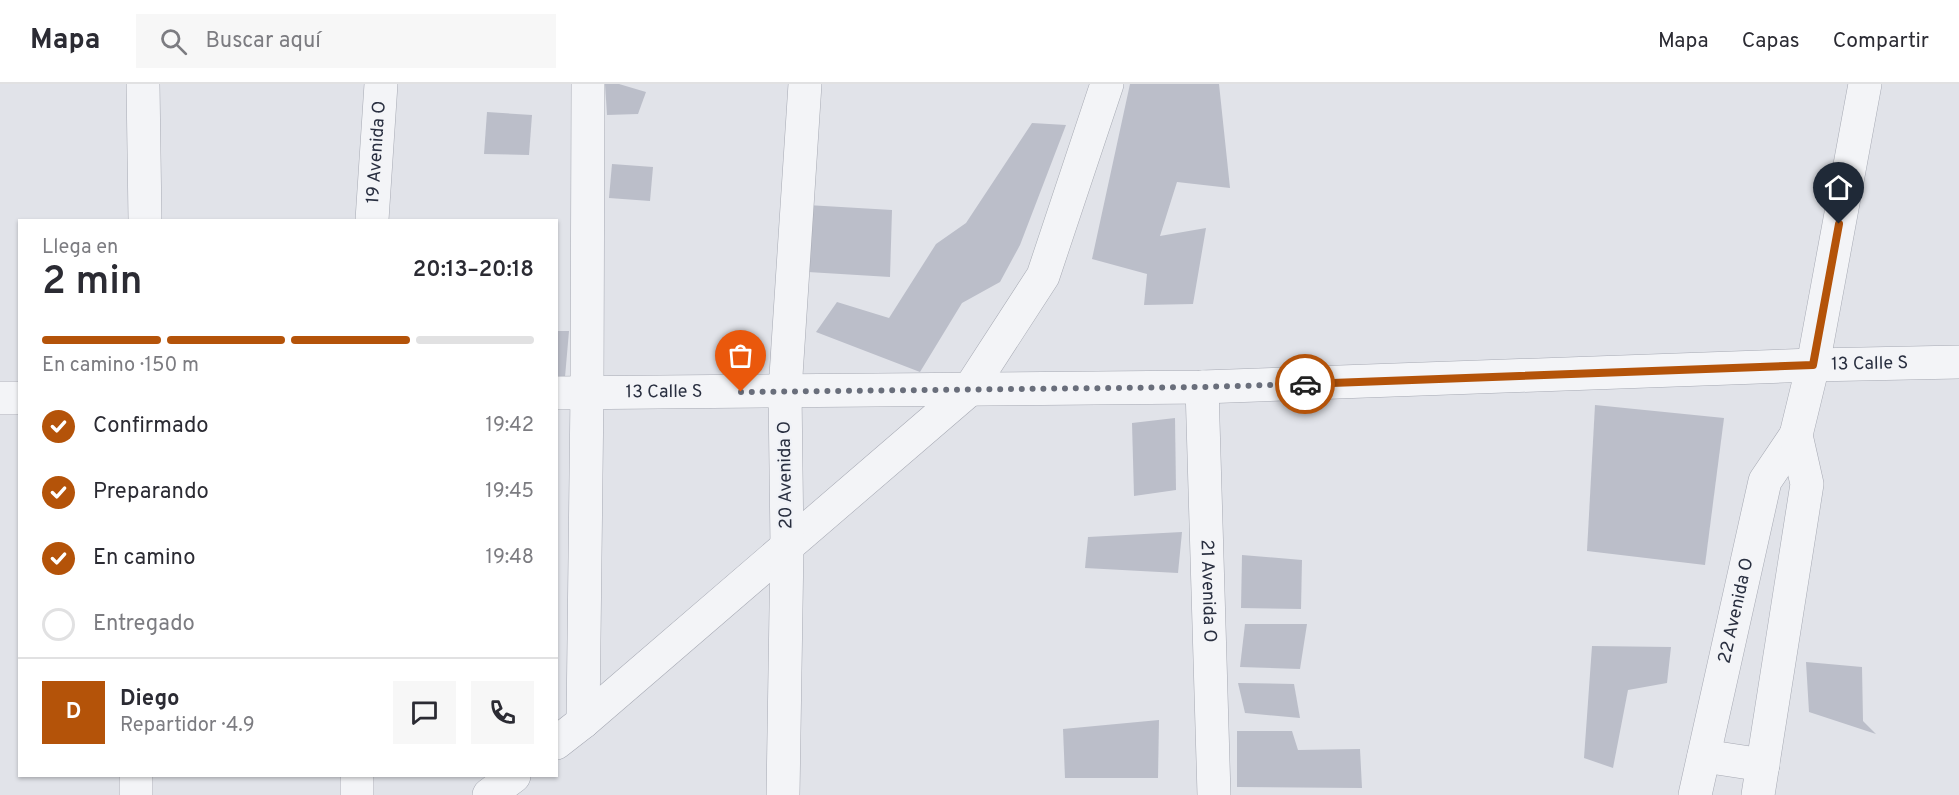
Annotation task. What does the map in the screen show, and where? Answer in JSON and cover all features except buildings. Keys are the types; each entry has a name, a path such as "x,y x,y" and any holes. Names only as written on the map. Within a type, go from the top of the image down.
{"street":[{"path":"143,84 145,219"},
{"name":"19 Avenida O","path":"372,219 381,84"},
{"path":"583,722 572,393 588,84"},
{"name":"20 Avenida O","path":"783,795 788,546 785,391 805,84"},
{"path":"558,741 969,390 1043,276 1107,84"},
{"path":"1704,756 1760,780 1807,484 1796,435 1813,365 1865,84"},
{"name":"13 Calle S","path":"572,393 1202,387 1813,365 1959,362"},
{"name":"21 Avenida O","path":"1202,387 1214,795"},
{"path":"0,398 18,398"},
{"name":"22 Avenida O","path":"1695,795 1766,481 1796,435"},
{"path":"136,777 136,795"},
{"path":"357,777 357,795"},
{"path":"489,795 513,777"}],"way so far":[{"path":"741,392 1305,384"}],"route":[{"path":"1305,384 1813,365 1839,224"}]}
